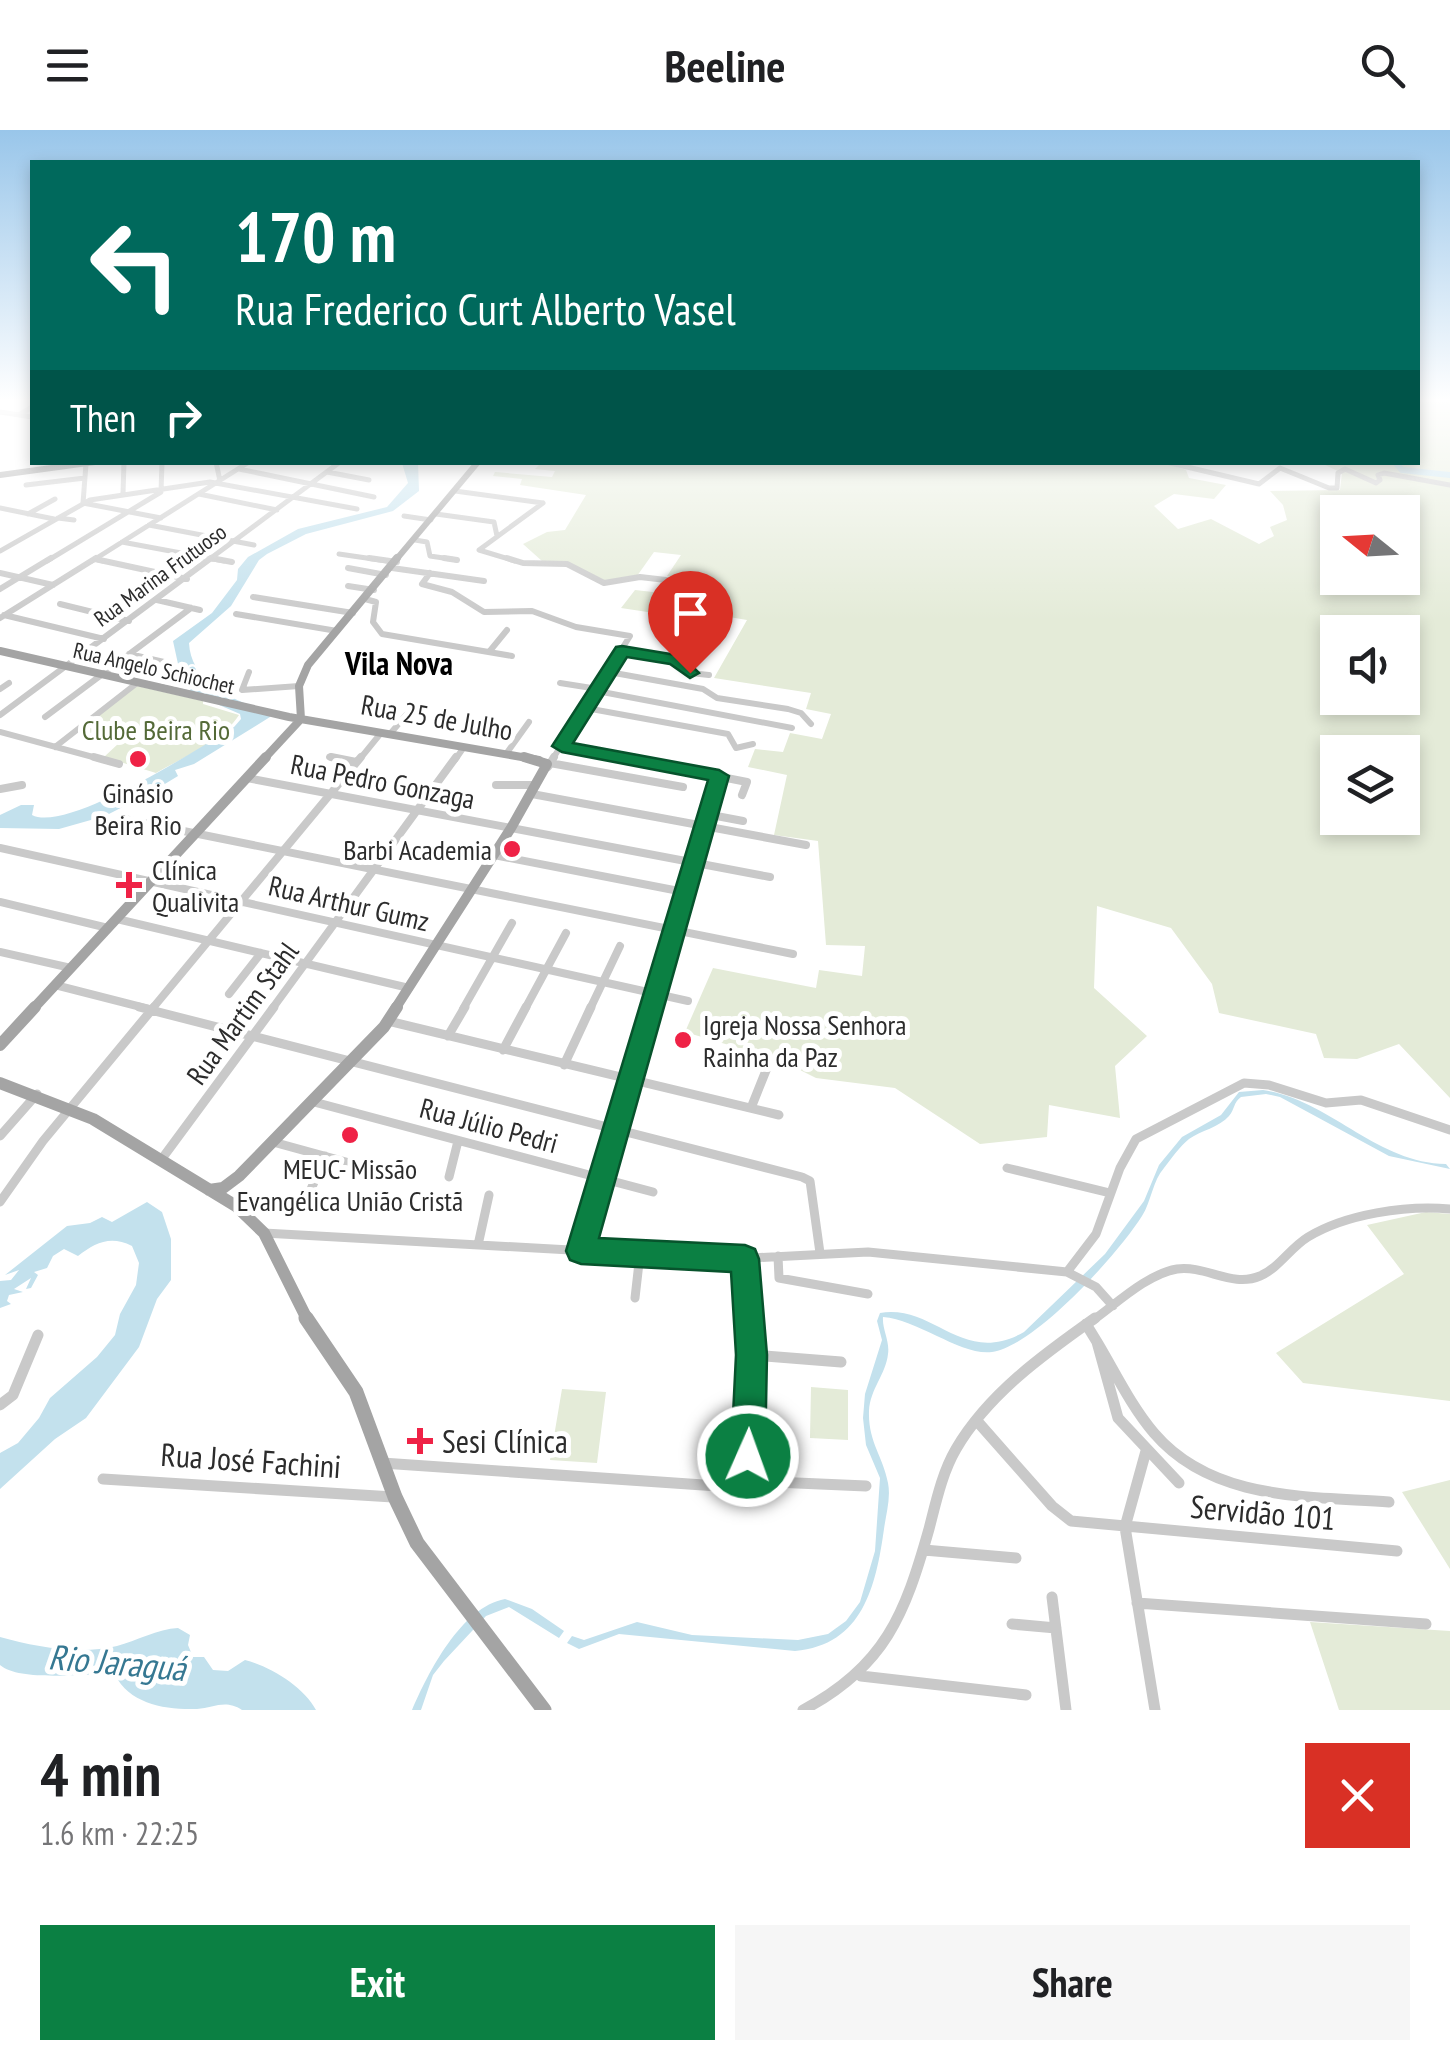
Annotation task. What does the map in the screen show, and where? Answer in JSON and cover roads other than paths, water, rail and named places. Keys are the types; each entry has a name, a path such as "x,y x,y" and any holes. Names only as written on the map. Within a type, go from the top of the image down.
{"main road":[{"path":"0,1044 300,719 299,686 308,665 470,474"},
{"name":"Rua Angelo Schiochet","path":"0,651 300,719"},
{"name":"Rua 25 de Julho","path":"300,719 540,760 549,765"},
{"path":"209,1190 223,1188 240,1176 353,1062 388,1021 549,765"},
{"path":"0,1083 38,1093 72,1108 236,1206 264,1233 301,1310 356,1392 395,1497 417,1542 544,1710"},
{"path":"236,1206 234,1190 240,1176"}],"street":[{"path":"84,503 85,474"},
{"path":"123,494 124,474"},
{"path":"162,474 162,489"},
{"path":"218,474 220,481"},
{"path":"2,617 232,474"},
{"path":"262,474 374,496"},
{"name":"Rua Marina Frutuoso","path":"0,715 325,474"},
{"path":"336,474 369,480"},
{"path":"1212,474 1248,483 1266,481 1274,474"},
{"path":"1287,474 1334,490 1340,480 1338,474"},
{"path":"1355,474 1376,483 1380,480 1378,475 1384,474 1450,486"},
{"path":"26,486 85,478"},
{"path":"0,552 84,503 220,481 357,509"},
{"path":"0,589 162,489"},
{"path":"199,494 278,510"},
{"path":"456,494 543,502 532,515 482,544 479,550 523,563 566,564 604,583 640,577 666,580"},
{"path":"28,514 49,500"},
{"path":"84,503 161,518"},
{"path":"0,508 74,520"},
{"path":"404,516 494,522 497,536"},
{"path":"149,525 254,544"},
{"path":"415,540 426,542 430,556 456,560"},
{"path":"122,542 232,562"},
{"path":"339,554 392,568 484,581"},
{"path":"95,559 187,578"},
{"path":"348,568 392,568"},
{"path":"0,573 53,585"},
{"path":"430,573 422,584 456,594 484,612 532,611 580,628 630,636 549,765 683,787"},
{"path":"348,586 374,590"},
{"path":"253,597 353,613"},
{"path":"365,599 376,602 373,622 382,634 512,656"},
{"path":"157,600 200,610"},
{"path":"60,604 129,621"},
{"path":"46,717 191,608"},
{"path":"236,614 337,631"},
{"path":"2,617 104,639"},
{"path":"489,652 507,630"},
{"path":"622,651 676,660 690,673 709,675"},
{"path":"129,654 164,662"},
{"path":"249,672 242,690 299,686"},
{"path":"609,672 703,688 718,698 796,711 811,724"},
{"path":"560,682 792,728"},
{"path":"0,689 10,683"},
{"path":"54,747 138,683"},
{"path":"0,699 16,704"},
{"path":"586,708 728,734 736,748 753,744"},
{"path":"0,1202 330,793 356,762 406,715"},
{"path":"506,754 529,722"},
{"path":"0,732 118,764"},
{"path":"562,746 747,782 742,795"},
{"name":"Rua Martim Stahl","path":"162,1160 464,747"},
{"path":"328,757 356,762"},
{"path":"664,784 674,767"},
{"path":"581,1251 719,776"},
{"name":"Rua Pedro Gonzaga","path":"247,778 770,877"},
{"path":"496,785 806,844"},
{"path":"0,789 22,786"},
{"path":"706,814 742,821"},
{"path":"124,819 793,954"},
{"name":"Rua Arthur Gumz","path":"0,848 688,1002"},
{"path":"494,855 684,892"},
{"path":"0,902 210,940 409,988"},
{"path":"448,1036 512,923"},
{"path":"504,1050 566,933"},
{"path":"564,1065 620,946"},
{"path":"0,952 71,968"},
{"path":"230,994 261,953"},
{"path":"55,985 807,1179 820,1253"},
{"path":"388,1021 779,1115"},
{"path":"751,1108 766,1068"},
{"path":"1077,1277 1136,1138 1244,1083 1269,1085 1326,1103 1360,1100 1450,1130"},
{"path":"0,1136 38,1093"},
{"name":"Rua Júlio Pedri","path":"314,1102 654,1192"},
{"path":"449,1176 458,1140"},
{"path":"273,1142 375,1170"},
{"path":"309,1194 325,1156"},
{"path":"1006,1168 1110,1193"},
{"path":"478,1245 489,1195"},
{"path":"803,1710 836,1703 861,1676 898,1622 957,1447 977,1420 1086,1324 1172,1270 1198,1269 1239,1280 1254,1279 1316,1232 1410,1208 1450,1209"},
{"path":"264,1233 745,1259 868,1252 1077,1277 1113,1306"},
{"path":"634,1298 640,1254"},
{"path":"778,1256 780,1278 868,1294"},
{"path":"745,1259 752,1355 747,1488"},
{"path":"1086,1324 1155,1435 1207,1476 1246,1489 1389,1502"},
{"path":"0,1405 14,1395 38,1335"},
{"path":"1097,1342 1112,1407 1146,1451 1179,1483"},
{"path":"752,1355 841,1362"},
{"name":"Servidão 101","path":"977,1420 1062,1515 1080,1523 1397,1551"},
{"path":"1146,1451 1125,1527 1155,1710"},
{"path":"382,1463 747,1488 774,1482 866,1486"},
{"name":"Rua José Fachini","path":"103,1479 395,1497"},
{"path":"924,1549 1016,1556"},
{"path":"1052,1597 1066,1710"},
{"path":"1137,1602 1426,1624"},
{"path":"1012,1624 1056,1628"},
{"path":"861,1676 1026,1695"}],"water":[{"path":"405,474 418,474 419,491 393,511 306,534 267,554 259,560 231,606 189,643 192,658 207,681 231,697 272,713 270,717 194,764 175,770 178,776 150,793 146,787 143,789 148,794 105,816 59,829 0,828 0,815 21,805 34,805 32,815 49,817 101,801 163,770 234,727 241,719 240,714 189,692 191,688 180,673 173,641 212,613 237,580 238,569 248,557 298,529 387,507 408,483"},
{"path":"1263,1090 1310,1106 1397,1153 1446,1164 1450,1169 1389,1156 1280,1097 1241,1097 1225,1120 1189,1139 1179,1149 1160,1173 1142,1216 1114,1252 1074,1296 1030,1334 1010,1346 980,1352 883,1317 888,1354 869,1411 871,1432 888,1483 888,1506 870,1591 851,1625 818,1646 795,1651 619,1634 579,1649 567,1643 572,1636 584,1640 637,1622 692,1635 798,1640 828,1634 846,1621 860,1602 875,1551 880,1478 866,1445 863,1418 865,1394 882,1340 877,1321 880,1313 917,1317 983,1343 1024,1332 1105,1254 1144,1201 1159,1165 1182,1137 1221,1115 1239,1092"},
{"path":"147,1202 162,1212 171,1239 171,1280 157,1299 139,1347 86,1418 55,1439 0,1489 0,1453 18,1443 50,1398 97,1357 115,1335 120,1314 136,1285 139,1263 132,1246 117,1241 97,1244 78,1256 64,1249 53,1256 47,1268 34,1272 38,1275 31,1288 26,1289 31,1278 14,1289 23,1292 9,1295 7,1301 11,1304 0,1308 0,1281 11,1280 19,1270 5,1275 67,1226 102,1217 112,1222"},
{"path":"505,1599 532,1609 564,1631 559,1638 509,1607 486,1616 433,1675 421,1710 412,1710 427,1678 460,1628 489,1605"},
{"name":"Rio Jaraguá","path":"178,1628 190,1635 188,1645 193,1657 204,1657 213,1670 228,1671 245,1660 255,1663 295,1686 316,1710 242,1710 225,1705 173,1708 139,1699 115,1675 23,1674 0,1665 0,1637 43,1647 88,1650 117,1646"}],"waterway":[{"path":"1438,474 1450,475"}],"place":[{"name":"Ginásio Beira Rio","path":"138,759"},
{"name":"Barbi Academia","path":"512,849"},
{"name":"Clínica Qualivita","path":"129,885"},
{"name":"Igreja Nossa Senhora Rainha da Paz","path":"683,1040"},
{"name":"MEUC- Missão Evangélica União Cristã","path":"350,1135"},
{"name":"Sesi Clínica","path":"420,1441"}],"district":[{"name":"Vila Nova","path":"399,663"}],"park label":[{"name":"Clube Beira Rio","path":"156,729"}]}
